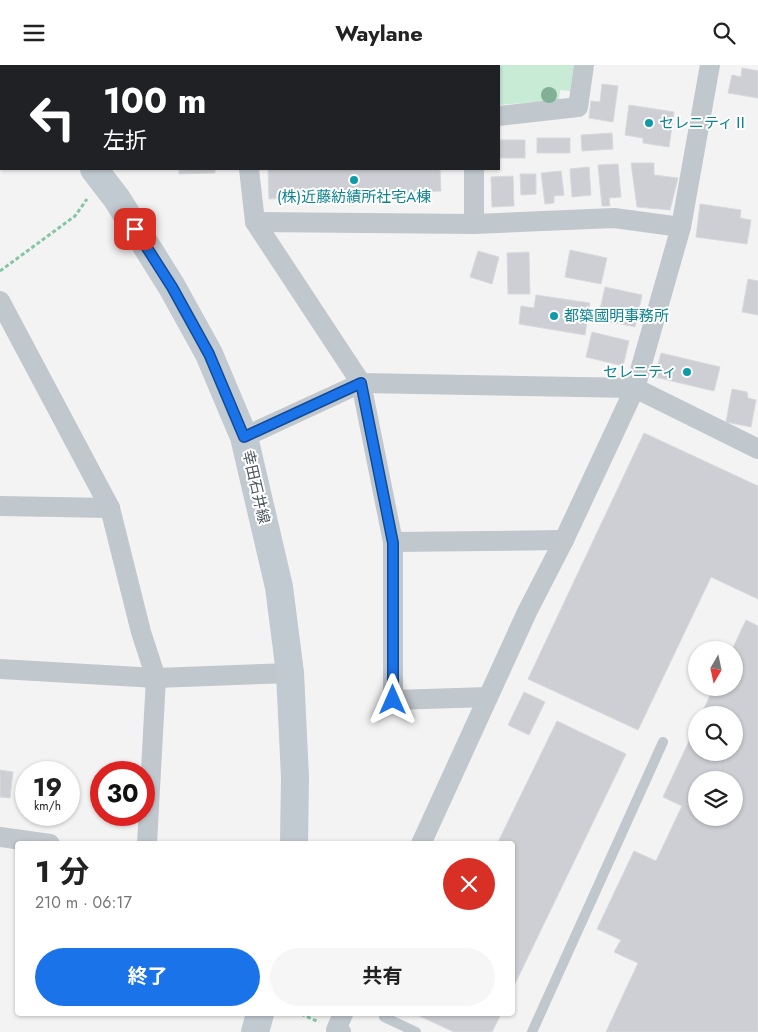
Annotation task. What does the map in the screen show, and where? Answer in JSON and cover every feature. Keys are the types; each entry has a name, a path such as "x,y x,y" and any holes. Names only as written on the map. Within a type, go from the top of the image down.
{"main road":[{"name":"幸田石井線","path":"95,170 117,199 172,287 209,354 244,437 280,587 290,673 295,777 294,841"},
{"path":"255,1032 259,1016"}],"street":[{"path":"500,116 578,107 584,65"},
{"path":"422,841 527,611 564,540 635,388 681,227 710,65"},
{"path":"249,170 255,222 361,383 393,543 393,700 488,697"},
{"path":"474,170 474,224"},
{"path":"255,222 474,224 614,218 681,227"},
{"path":"0,301 110,508 141,632 156,678 147,841"},
{"path":"244,437 361,383 635,388 758,449"},
{"path":"0,506 110,508"},
{"path":"393,543 564,540"},
{"path":"0,669 156,678 290,673"},
{"path":"0,837 29,841"},
{"path":"340,1032 336,1030 342,1016"}],"lane":[{"path":"532,1032 663,742"},
{"path":"384,1017 416,1032"}],"path":[{"path":"0,271 75,216 86,199"}],"green space":[{"path":"500,65 574,65 570,91 560,90 559,100 500,105"}],"building":[{"path":"742,68 758,71 758,98 728,93 732,75 741,77"},
{"path":"602,84 618,86 613,122 589,118 591,101 600,102"},
{"name":"セレニティⅡ","path":"629,105 674,112 669,147 643,143 643,138 625,135"},
{"path":"612,133 613,149 582,151 581,135"},
{"path":"537,138 570,138 570,153 537,153"},
{"path":"500,140 525,140 525,158 500,158"},
{"path":"631,163 654,163 654,175 678,178 670,210 637,207"},
{"path":"618,164 621,197 609,198 610,206 602,206 598,165"},
{"path":"589,167 591,195 572,197 570,169"},
{"path":"179,170 215,170 215,173 179,174"},
{"name":"(株)近藤紡績所社宅A棟","path":"268,170 440,170 441,191 269,199"},
{"path":"561,171 564,195 554,196 554,203 545,204 541,173"},
{"path":"520,174 536,174 536,194 521,195"},
{"path":"513,176 514,206 492,207 491,177"},
{"path":"700,204 741,210 740,218 751,220 747,244 696,237"},
{"path":"570,250 607,258 601,284 565,277"},
{"path":"478,251 499,257 492,284 470,277"},
{"path":"529,252 530,294 508,294 507,253"},
{"path":"748,279 758,281 758,315 742,312"},
{"path":"605,287 642,295 635,327 598,319"},
{"name":"都築國明事務所","path":"536,295 590,303 585,335 519,324 521,306 534,308"},
{"path":"592,332 629,341 623,366 586,357"},
{"name":"セレニティ","path":"661,353 720,367 714,391 655,377"},
{"path":"732,389 747,392 748,398 756,400 751,427 726,422"},
{"path":"644,433 758,486 758,599 711,577 638,730 528,679"},
{"path":"746,620 758,626 758,1032 606,1032 638,963 614,952 621,940 597,929 634,851 656,861 682,806 663,797 688,743 688,761 743,761 743,706 705,706 710,696 743,696 743,641 736,641"},
{"path":"524,692 545,702 529,735 508,725"},
{"path":"557,721 626,754 515,984 515,841 498,841"},
{"path":"0,770 13,772 10,798 0,797"},
{"path":"419,1016 500,1016 492,1032 454,1032"}],"place":[{"name":"セレニティⅡ","path":"649,123"},
{"name":"(株)近藤紡績所社宅A棟","path":"354,180"},
{"name":"都築國明事務所","path":"554,316"},
{"name":"セレニティ","path":"687,372"}],"route":[{"path":"135,229 172,287 209,354 244,437 361,383 393,543 393,700"}]}
